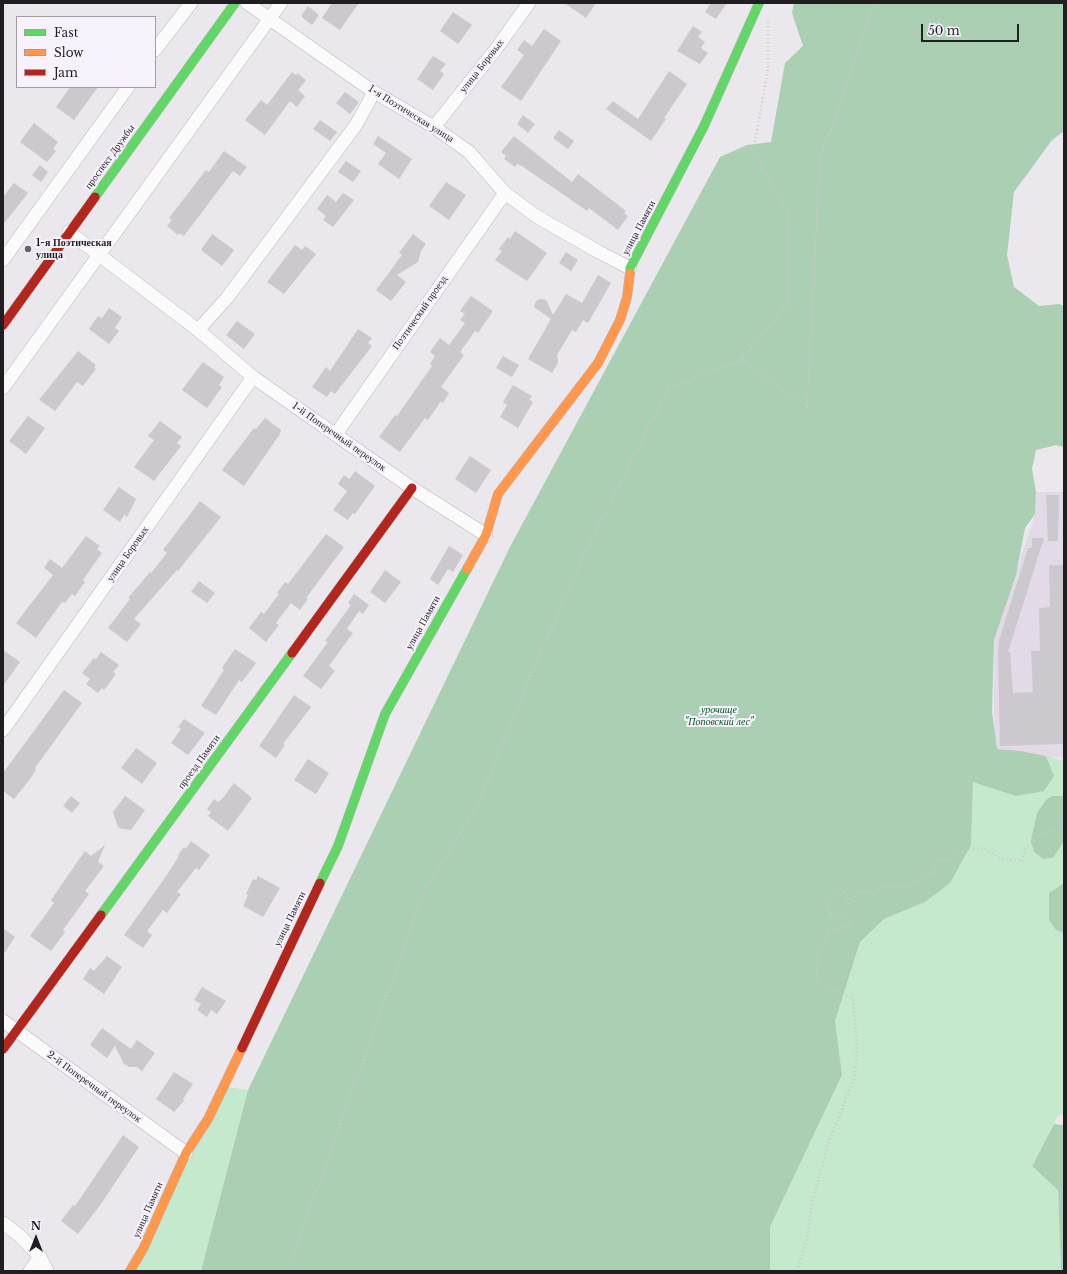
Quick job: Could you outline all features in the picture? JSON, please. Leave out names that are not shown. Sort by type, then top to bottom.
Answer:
[{"type":"street","points":[[156,49],[191,3]]},
{"type":"street","name":"проспект Дружбы","points":[[3,325],[235,3]]},
{"type":"street","name":"1-я Поэтическая улица","points":[[247,3],[374,92],[434,127],[469,152],[505,193],[536,216],[630,268]]},
{"type":"street","points":[[3,388],[281,3]]},
{"type":"street","name":"улица Боровых","points":[[434,127],[496,49],[529,3]]},
{"type":"street","name":"улица Памяти","points":[[130,1271],[143,1249],[186,1153],[208,1119],[338,846],[385,714],[486,535],[498,494],[598,363],[620,320],[627,297],[630,268],[704,126],[758,4]]},
{"type":"street","points":[[3,260],[127,88]]},
{"type":"street","points":[[198,330],[237,285],[356,125],[374,92]]},
{"type":"street","name":"Поэтический проезд","points":[[336,434],[505,193]]},
{"type":"street","name":"1-й Поперечный переулок","points":[[69,232],[198,330],[253,377],[412,488],[486,535]]},
{"type":"street","name":"улица Боровых","points":[[3,730],[253,377]]},
{"type":"street","name":"проезд Памяти","points":[[3,1049],[412,488]]},
{"type":"street","name":"2-й Поперечный переулок","points":[[3,1021],[186,1153]]},
{"type":"street","points":[[3,1223],[20,1236],[40,1257],[47,1271]]},
{"type":"street","points":[[30,1271],[40,1257]]},
{"type":"path","points":[[872,3],[873,7]]},
{"type":"path","points":[[741,360],[807,406],[820,159],[873,7],[876,3]]},
{"type":"path","points":[[287,1271],[425,890],[480,800],[530,677],[584,554],[668,389],[741,360],[786,304],[788,212],[762,167],[754,147],[768,68],[768,21],[758,4]]},
{"type":"path","points":[[797,1270],[807,1239],[812,1202],[828,1144],[855,1076],[857,1048],[853,999],[819,983],[816,969],[818,948],[827,938],[829,929],[845,927],[852,923],[846,917],[829,913],[829,901],[845,890],[849,905],[857,892],[872,893],[887,885],[904,888],[929,874],[933,875],[936,860],[950,860],[957,852],[984,848],[1000,858],[1022,861],[1025,850],[1039,835],[1064,829]]},
{"type":"shaded area","points":[[1034,492],[1064,492],[1064,757],[994,759],[994,639],[1034,518]]},
{"type":"green space","name":"урочище \"Поповский лес\"","points":[[794,3],[1064,3],[1064,131],[1052,140],[1014,192],[1007,255],[1014,287],[1039,306],[1059,304],[1064,306],[1064,447],[1056,445],[1036,450],[1032,469],[1036,492],[1035,514],[1025,528],[1016,575],[994,640],[992,712],[997,749],[1020,751],[1046,756],[1054,776],[1044,791],[1016,796],[973,782],[971,845],[950,883],[925,902],[884,919],[860,942],[835,1021],[842,1075],[770,1227],[770,1271],[201,1271],[248,1090],[511,545],[720,157],[747,145],[771,142],[785,63],[803,46],[792,13]]},
{"type":"green space","points":[[1046,756],[1064,761],[1064,796],[1052,796],[1034,852],[1043,859],[1053,858],[1064,841],[1064,883],[1049,893],[1056,930],[1064,933],[1064,1114],[1058,1115],[1032,1166],[1058,1189],[1061,1271],[770,1271],[770,1227],[842,1075],[835,1021],[860,942],[884,919],[925,902],[971,845],[973,781],[1016,796],[1054,776]]},
{"type":"green space","points":[[1052,796],[1064,796],[1064,841],[1053,858],[1043,859],[1034,852],[1031,841],[1037,813],[1047,799]]},
{"type":"green space","points":[[1064,883],[1064,933],[1056,930],[1049,920],[1049,893]]},
{"type":"green space","points":[[221,1086],[248,1090],[201,1271],[129,1271]]},
{"type":"green space","points":[[1054,1124],[1064,1125],[1064,1271],[1061,1271],[1058,1190],[1032,1166]]},
{"type":"building","points":[[332,3],[359,3],[340,30],[322,18]]},
{"type":"building","points":[[564,3],[596,3],[586,18]]},
{"type":"building","points":[[711,3],[727,3],[716,19],[705,12]]},
{"type":"building","points":[[308,6],[319,15],[312,25],[301,16]]},
{"type":"building","points":[[453,12],[472,25],[458,44],[440,31]]},
{"type":"building","points":[[693,26],[702,32],[698,37],[705,42],[701,48],[708,53],[700,64],[677,51]]},
{"type":"building","points":[[544,29],[561,41],[521,101],[501,87],[524,55],[517,50],[524,40],[532,46]]},
{"type":"building","points":[[433,56],[446,64],[440,71],[444,74],[433,90],[417,79]]},
{"type":"building","points":[[669,71],[687,84],[664,118],[666,119],[651,141],[606,109],[613,101],[638,119]]},
{"type":"building","points":[[292,72],[296,75],[297,73],[306,80],[298,90],[305,96],[297,107],[290,101],[265,135],[245,120],[261,100],[267,105]]},
{"type":"building","points":[[69,88],[97,88],[74,120],[56,107]]},
{"type":"building","points":[[345,92],[359,102],[350,114],[336,103]]},
{"type":"building","points":[[523,115],[535,124],[528,133],[517,124]]},
{"type":"building","points":[[320,120],[337,132],[330,141],[313,129]]},
{"type":"building","points":[[34,123],[58,142],[53,149],[56,151],[47,162],[20,142]]},
{"type":"building","points":[[559,130],[574,141],[568,149],[553,138]]},
{"type":"building","points":[[378,136],[412,159],[399,179],[378,164],[386,153],[373,144]]},
{"type":"building","points":[[514,136],[572,182],[578,174],[626,211],[624,213],[628,216],[618,230],[589,208],[587,211],[522,166],[517,164],[515,167],[504,159],[506,156],[501,152]]},
{"type":"building","points":[[224,151],[247,167],[240,176],[233,171],[184,236],[179,233],[178,235],[167,226],[172,220],[169,218],[206,170],[209,172]]},
{"type":"building","points":[[346,161],[361,171],[353,182],[338,172]]},
{"type":"building","points":[[40,165],[48,172],[41,182],[32,175]]},
{"type":"building","points":[[446,182],[466,195],[449,220],[429,206]]},
{"type":"building","points":[[14,183],[28,193],[3,225],[3,197]]},
{"type":"building","points":[[343,193],[354,200],[333,227],[323,220],[326,216],[317,209],[327,195],[336,202]]},
{"type":"building","points":[[515,231],[547,253],[527,281],[495,260],[502,251],[499,249],[508,237],[510,239]]},
{"type":"building","points":[[212,234],[234,250],[222,266],[201,250]]},
{"type":"building","points":[[413,234],[426,244],[421,251],[418,262],[397,275],[406,282],[391,301],[376,290],[402,255],[399,253]]},
{"type":"building","points":[[295,245],[302,250],[305,246],[316,254],[284,294],[267,282]]},
{"type":"building","points":[[566,252],[578,260],[571,271],[559,263]]},
{"type":"building","points":[[598,275],[611,283],[588,323],[583,320],[576,332],[572,330],[557,355],[558,363],[552,373],[528,359],[551,319],[534,307],[536,301],[540,299],[546,300],[553,315],[566,294],[582,303]]},
{"type":"building","points":[[471,296],[493,311],[478,333],[475,331],[460,352],[464,355],[441,387],[449,393],[443,403],[441,401],[428,420],[425,418],[400,452],[379,437],[395,415],[397,416],[432,366],[430,364],[435,356],[430,352],[440,338],[449,345],[465,323],[460,320],[465,314],[460,311]]},
{"type":"building","points":[[109,308],[122,317],[115,328],[119,331],[109,344],[89,329],[98,316],[102,318]]},
{"type":"building","points":[[237,321],[255,334],[244,349],[226,335]]},
{"type":"building","points":[[358,329],[372,338],[368,343],[372,346],[335,394],[331,391],[327,397],[312,387],[326,367],[330,371]]},
{"type":"building","points":[[78,351],[96,365],[94,367],[96,369],[83,386],[77,382],[55,411],[39,400]]},
{"type":"building","points":[[503,356],[519,365],[512,377],[496,368]]},
{"type":"building","points":[[203,362],[224,377],[219,385],[222,387],[207,408],[182,390]]},
{"type":"building","points":[[513,385],[532,396],[529,400],[533,402],[518,428],[500,417],[507,405],[503,402]]},
{"type":"building","points":[[28,416],[45,428],[26,454],[9,441]]},
{"type":"building","points":[[265,418],[281,430],[280,434],[244,486],[222,470],[254,428],[256,429]]},
{"type":"building","points":[[160,421],[182,437],[177,443],[181,446],[154,481],[134,467],[154,440],[148,436]]},
{"type":"building","points":[[470,456],[491,470],[476,493],[455,479]]},
{"type":"building","points":[[355,471],[375,486],[355,514],[353,513],[348,520],[333,510],[347,491],[338,484],[344,475],[349,479]]},
{"type":"building","points":[[119,487],[136,499],[127,517],[124,515],[120,522],[103,510]]},
{"type":"building","points":[[1046,495],[1059,495],[1058,541],[1048,541]]},
{"type":"building","points":[[200,501],[221,517],[178,571],[177,570],[134,619],[141,624],[127,642],[108,628],[130,599],[128,598],[167,553],[163,550]]},
{"type":"building","points":[[326,534],[344,547],[306,598],[308,599],[300,610],[291,603],[276,623],[279,625],[266,642],[249,628],[261,612],[264,614],[279,594],[277,593],[285,582],[288,584]]},
{"type":"building","points":[[86,536],[100,546],[97,549],[102,553],[83,580],[85,582],[75,596],[72,594],[65,603],[62,602],[36,638],[16,623],[53,575],[44,568],[50,559],[62,568]]},
{"type":"building","points":[[1032,538],[1044,538],[1008,652],[1010,652],[1013,693],[1033,692],[1031,651],[1040,651],[1039,608],[1050,607],[1049,565],[1064,565],[1064,744],[1000,746],[999,640],[1028,548],[1032,548]]},
{"type":"building","points":[[449,546],[463,555],[453,572],[448,569],[438,585],[430,579]]},
{"type":"building","points":[[385,570],[401,582],[385,603],[370,592]]},
{"type":"building","points":[[199,581],[215,593],[207,603],[191,592]]},
{"type":"building","points":[[354,594],[369,605],[363,614],[359,611],[347,629],[353,633],[329,666],[335,671],[321,689],[303,676],[328,642],[325,641],[351,605],[348,603]]},
{"type":"building","points":[[235,649],[256,663],[242,682],[239,680],[216,715],[201,706],[224,670],[222,668]]},
{"type":"building","points":[[3,650],[20,662],[3,686]]},
{"type":"building","points":[[101,652],[119,665],[113,672],[116,674],[104,690],[102,688],[98,693],[86,684],[90,679],[82,673]]},
{"type":"building","points":[[64,690],[82,703],[35,768],[36,770],[30,779],[14,799],[3,791],[3,773]]},
{"type":"building","points":[[294,695],[311,707],[283,744],[285,745],[276,758],[259,746]]},
{"type":"building","points":[[184,719],[205,733],[188,755],[171,743],[181,729],[178,727]]},
{"type":"building","points":[[136,748],[157,763],[142,784],[121,768]]},
{"type":"building","points":[[308,759],[329,773],[316,794],[294,780]]},
{"type":"building","points":[[234,783],[252,798],[228,831],[208,816],[211,812],[207,809],[214,799],[218,802],[223,798]]},
{"type":"building","points":[[71,796],[80,803],[72,813],[63,806]]},
{"type":"building","points":[[125,796],[145,810],[131,830],[118,827],[113,812]]},
{"type":"building","points":[[191,841],[210,855],[199,870],[196,868],[177,892],[181,894],[167,913],[163,910],[147,931],[152,935],[143,948],[124,935],[167,875],[179,856],[178,855],[184,847],[186,849]]},
{"type":"building","points":[[105,845],[98,862],[104,866],[85,891],[89,894],[63,930],[65,932],[51,951],[30,936],[54,903],[51,900],[85,851],[91,856]]},
{"type":"building","points":[[258,876],[280,888],[263,917],[243,906],[248,895],[246,894],[253,879],[256,880]]},
{"type":"building","points":[[3,928],[15,937],[3,955]]},
{"type":"building","points":[[107,956],[122,967],[104,994],[83,979],[90,968],[94,971]]},
{"type":"building","points":[[202,987],[226,1001],[217,1014],[211,1010],[207,1017],[197,1010],[201,1004],[194,1000]]},
{"type":"building","points":[[102,1028],[131,1049],[137,1040],[155,1053],[142,1071],[137,1067],[129,1067],[124,1064],[115,1046],[107,1058],[90,1045]]},
{"type":"building","points":[[174,1072],[193,1084],[183,1099],[184,1101],[174,1112],[156,1099]]},
{"type":"building","points":[[123,1135],[139,1147],[101,1204],[78,1234],[61,1221],[73,1205],[75,1206]]},
{"type":"traffic: fast","points":[[95,197],[235,3]]},
{"type":"traffic: fast","points":[[630,273],[630,268],[704,126],[759,3]]},
{"type":"traffic: fast","points":[[320,883],[338,846],[385,714],[467,569]]},
{"type":"traffic: fast","points":[[101,915],[292,653]]},
{"type":"traffic: slow","points":[[467,569],[486,535],[498,494],[598,363],[620,320],[627,297],[630,273]]},
{"type":"traffic: slow","points":[[130,1271],[143,1249],[186,1153],[208,1119],[242,1048]]},
{"type":"traffic: jam","points":[[3,325],[95,197]]},
{"type":"traffic: jam","points":[[292,653],[412,488]]},
{"type":"traffic: jam","points":[[242,1048],[320,883]]},
{"type":"traffic: jam","points":[[3,1049],[101,915]]},
{"type":"place","name":"1-я Поэтическая улица","points":[[28,249]]}]
